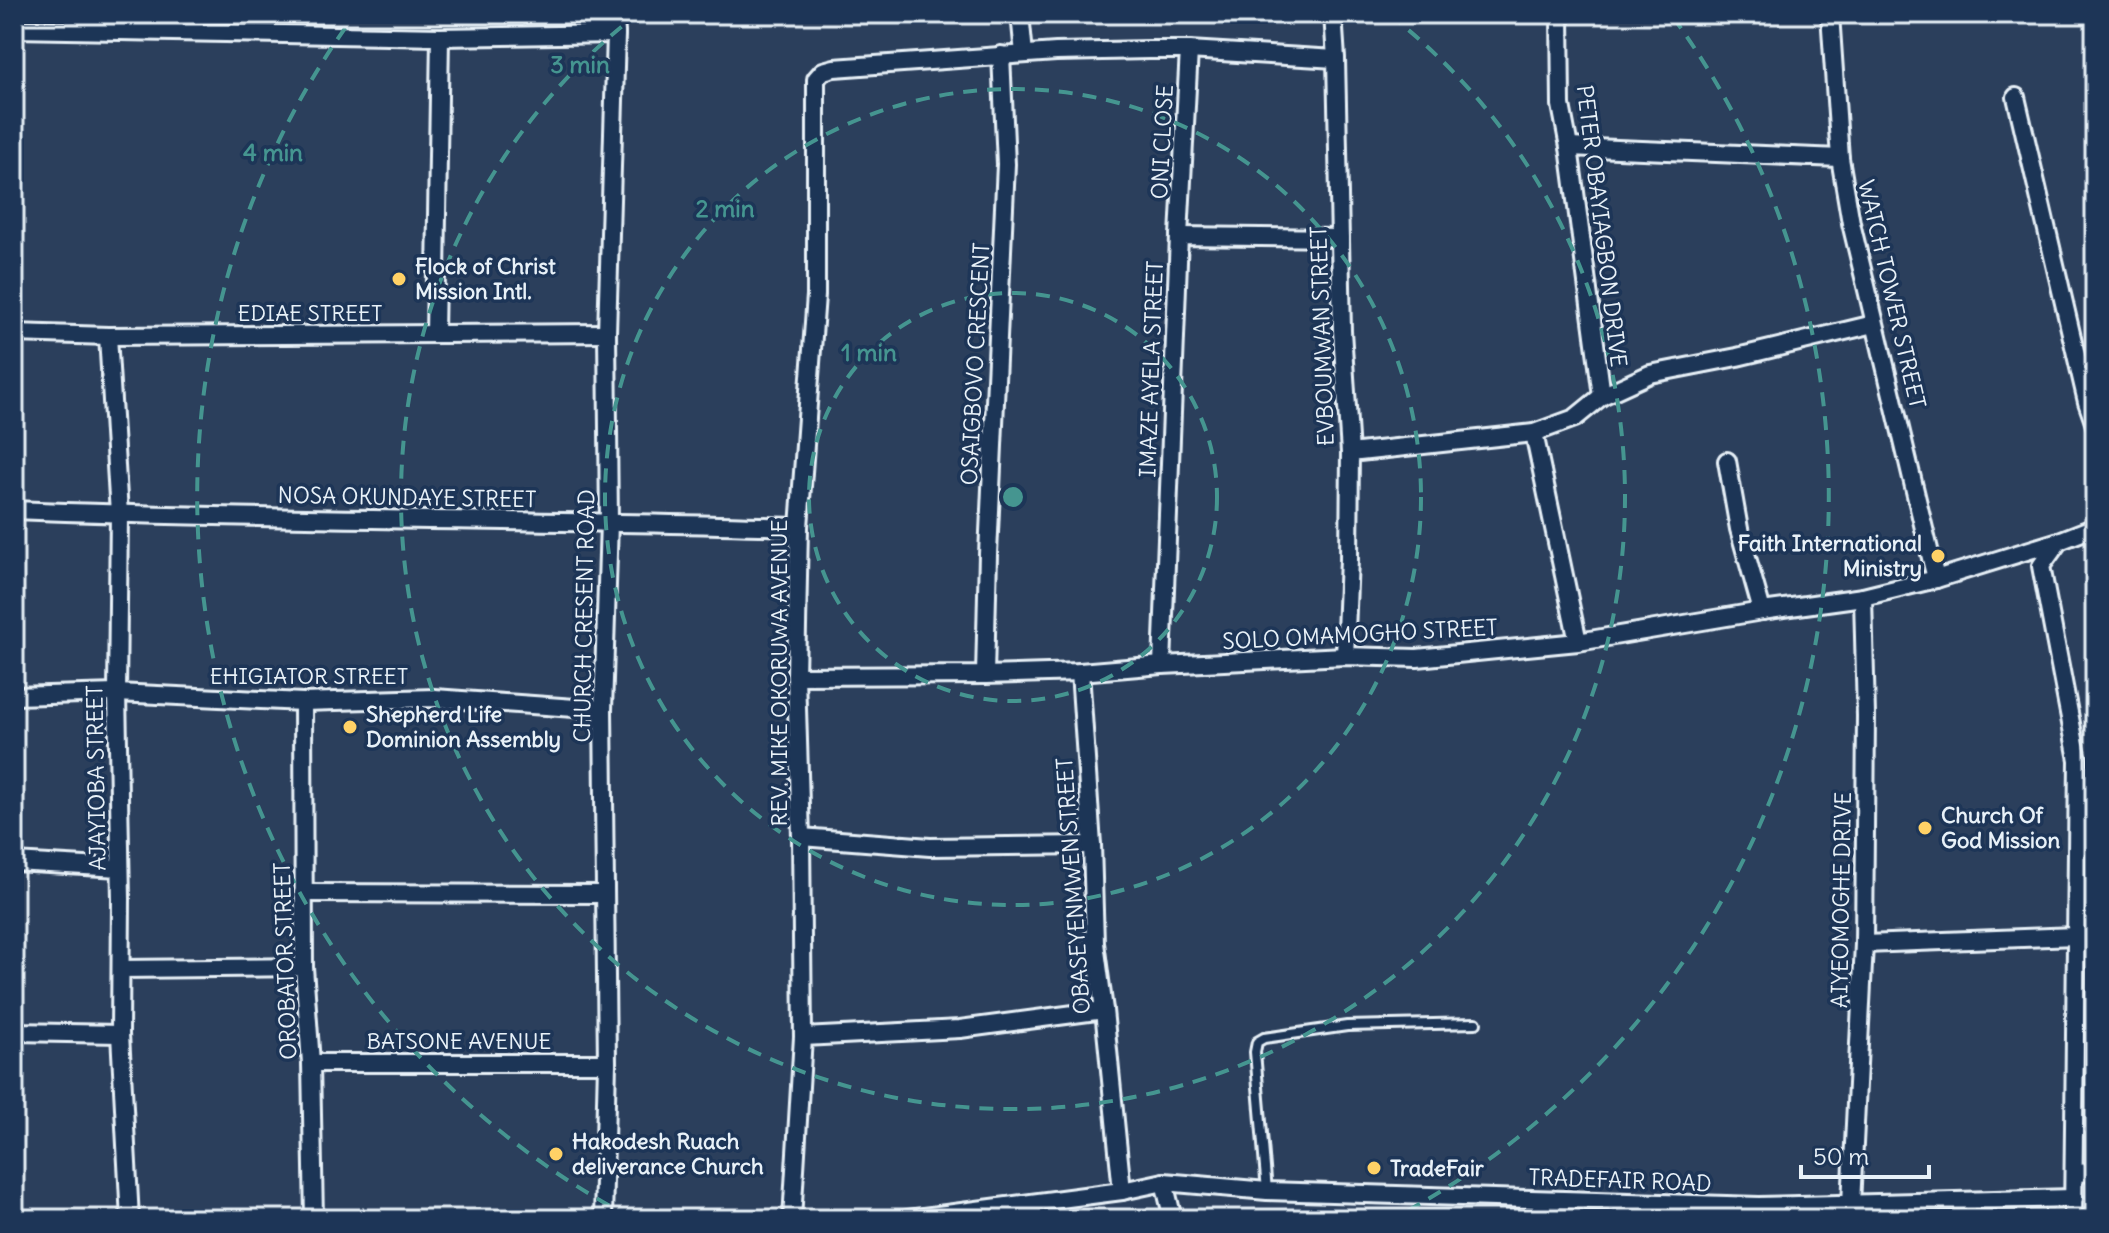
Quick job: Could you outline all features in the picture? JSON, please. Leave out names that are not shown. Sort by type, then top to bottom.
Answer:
[{"type":"street","points":[[15,14],[14,29],[440,37],[616,34]]},
{"type":"street","points":[[270,14],[270,32]]},
{"type":"street","name":"CHURCH CRESENT ROAD","points":[[603,1219],[607,1063],[603,710],[609,522],[607,333],[615,14]]},
{"type":"street","points":[[1020,14],[1024,54]]},
{"type":"street","name":"EVBOUMWAN STREET","points":[[1333,14],[1342,331],[1350,453],[1345,656]]},
{"type":"street","name":"PETER OBAYIAGBON DRIVE","points":[[1560,14],[1561,105],[1602,396]]},
{"type":"street","name":"WATCH TOWER STREET","points":[[1830,14],[1840,158],[1851,223],[1936,579]]},
{"type":"street","points":[[435,334],[440,37]]},
{"type":"street","points":[[1001,55],[1189,50],[1336,59]]},
{"type":"street","name":"ONI CLOSE","points":[[1179,236],[1189,50]]},
{"type":"street","name":"REV. MIKE OKORUWA AVENUE","points":[[792,1219],[803,1037],[796,676],[799,527],[816,295],[816,79],[823,71],[834,68],[1001,55]]},
{"type":"street","name":"OSAIGBOVO CRESCENT","points":[[985,675],[1006,164],[1001,55]]},
{"type":"street","points":[[2016,97],[2095,425]]},
{"type":"street","points":[[1569,147],[1840,158]]},
{"type":"street","name":"IMAZE AYELA STREET","points":[[1162,665],[1179,236],[1340,238]]},
{"type":"street","points":[[1350,453],[1534,433],[1575,418],[1602,396],[1650,374],[1874,324]]},
{"type":"street","name":"EDIAE STREET","points":[[14,333],[108,336],[607,333]]},
{"type":"street","name":"AJAYIOBA STREET","points":[[108,336],[119,514],[120,1034],[130,1219]]},
{"type":"street","points":[[1534,433],[1578,642]]},
{"type":"street","points":[[1727,461],[1739,529],[1762,611]]},
{"type":"street","name":"NOSA OKUNDAYE STREET","points":[[14,510],[799,527]]},
{"type":"street","name":"SOLO OMAMOGHO STREET","points":[[796,676],[985,675],[1345,656],[1417,658],[1578,642],[1863,597],[1936,579],[2095,527]]},
{"type":"street","points":[[2059,541],[2041,566],[2078,760],[2073,1219]]},
{"type":"street","name":"AIYEOMOGHE DRIVE","points":[[1851,1204],[1864,944],[1866,716],[1863,597]]},
{"type":"street","name":"OBASEYENMWEN STREET","points":[[1080,672],[1092,845],[1095,943],[1122,1191]]},
{"type":"street","name":"EHIGIATOR STREET","points":[[14,696],[117,693],[303,702],[434,698],[603,710]]},
{"type":"street","name":"OROBATOR STREET","points":[[303,702],[304,967],[311,1063],[314,1219]]},
{"type":"street","points":[[801,837],[930,847],[1092,845]]},
{"type":"street","points":[[14,862],[120,868]]},
{"type":"street","points":[[303,893],[605,894]]},
{"type":"street","points":[[1864,944],[2076,936]]},
{"type":"street","points":[[121,969],[304,967]]},
{"type":"street","points":[[803,1037],[960,1029],[1104,1010]]},
{"type":"street","points":[[14,1032],[120,1034]]},
{"type":"street","name":"BATSONE AVENUE","points":[[311,1063],[607,1063]]},
{"type":"street","points":[[2075,1173],[2095,1172]]},
{"type":"street","points":[[1164,1182],[1173,1219]]},
{"type":"street","name":"TRADEFAIR ROAD","points":[[908,1219],[1122,1191],[1164,1182],[1267,1191],[1759,1206],[2074,1198]]},
{"type":"lane","points":[[1267,1191],[1255,1052],[1257,1042],[1264,1038],[1347,1026],[1476,1023]]},
{"type":"place","name":"Flock of Christ Mission Intl.","points":[[399,279]]},
{"type":"place","name":"Faith International Ministry","points":[[1938,556]]},
{"type":"place","name":"Shepherd Life Dominion Assembly","points":[[350,727]]},
{"type":"place","name":"Church Of God Mission","points":[[1925,828]]},
{"type":"place","name":"Hakodesh Ruach deliverance Church","points":[[556,1154]]},
{"type":"place","name":"TradeFair","points":[[1374,1168]]}]
